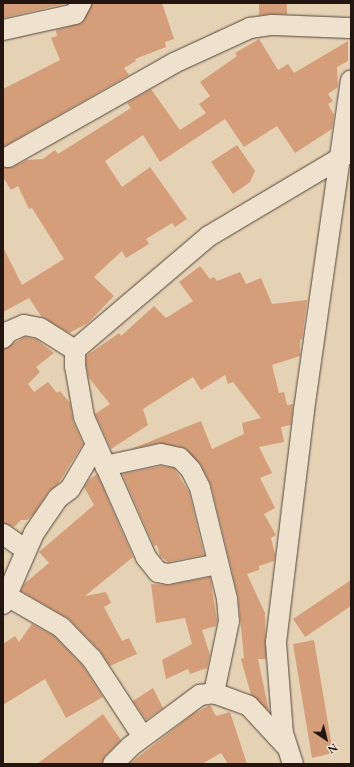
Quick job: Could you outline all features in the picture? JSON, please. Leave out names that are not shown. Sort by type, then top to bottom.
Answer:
[{"type":"street","points":[[3,30],[75,14],[81,3]]},
{"type":"street","points":[[8,157],[174,63],[250,28],[272,25],[351,28]]},
{"type":"street","points":[[291,757],[282,726],[276,642],[286,550],[345,155],[351,80]]},
{"type":"street","points":[[218,564],[168,574],[158,572],[146,557],[84,417],[75,366],[75,350],[209,236],[345,155]]},
{"type":"street","points":[[3,338],[8,332],[24,325],[40,328],[75,350]]},
{"type":"street","points":[[96,445],[70,489],[58,498],[34,533],[5,600],[61,627],[92,659],[143,738]]},
{"type":"street","points":[[105,466],[161,454],[180,458],[191,470],[200,488],[227,599],[229,621],[214,693]]},
{"type":"street","points":[[3,534],[26,550]]},
{"type":"street","points":[[113,764],[143,738],[200,695],[214,693],[249,706],[291,757]]},
{"type":"building","points":[[3,3],[68,3],[3,18]]},
{"type":"building","points":[[92,3],[162,3],[174,39],[165,42],[166,47],[135,59],[136,61],[124,68],[129,75],[3,147],[3,89],[60,60],[51,38],[57,36],[56,30],[82,23]]},
{"type":"building","points":[[259,3],[287,3],[287,14],[259,15]]},
{"type":"building","points":[[259,39],[278,70],[288,64],[294,73],[348,41],[348,61],[337,67],[338,87],[328,94],[333,101],[328,104],[334,115],[332,129],[295,153],[277,126],[244,147],[225,119],[160,162],[143,135],[105,161],[122,187],[150,167],[187,219],[175,227],[172,223],[146,239],[149,244],[126,258],[122,251],[94,277],[114,296],[88,323],[69,333],[41,316],[29,298],[3,312],[3,247],[22,285],[64,259],[32,208],[29,209],[18,186],[11,190],[3,177],[3,167],[13,167],[27,160],[43,159],[55,150],[58,154],[131,108],[127,103],[151,89],[180,130],[206,113],[199,104],[210,96],[200,82],[237,56],[235,53]]},
{"type":"building","points":[[237,145],[255,171],[250,182],[233,194],[211,162]]},
{"type":"building","points":[[200,266],[210,279],[214,277],[217,281],[240,272],[246,284],[261,278],[272,304],[307,300],[302,339],[300,340],[300,356],[272,365],[279,393],[284,392],[287,405],[293,404],[291,425],[281,427],[284,442],[259,447],[272,473],[260,478],[275,508],[264,514],[276,535],[271,538],[275,554],[274,561],[259,566],[259,570],[247,574],[265,613],[266,659],[258,659],[269,711],[251,695],[241,659],[244,658],[238,596],[211,485],[201,465],[182,447],[159,443],[131,449],[201,421],[212,449],[244,434],[242,423],[261,418],[233,382],[228,384],[225,375],[201,390],[193,377],[143,409],[148,425],[111,449],[95,414],[110,404],[89,378],[86,365],[86,356],[119,333],[121,336],[154,306],[166,318],[193,301],[179,282]]},
{"type":"building","points":[[25,337],[36,339],[54,353],[36,367],[40,372],[28,384],[34,392],[48,382],[57,393],[60,391],[70,403],[73,421],[83,444],[58,484],[49,491],[33,515],[27,520],[21,520],[14,527],[3,523],[3,349]]},
{"type":"building","points":[[161,466],[174,468],[189,492],[204,555],[168,562],[160,556],[157,545],[154,546],[122,474]]},
{"type":"building","points":[[97,474],[133,557],[85,596],[106,592],[111,603],[104,607],[122,641],[129,638],[137,654],[110,666],[100,651],[69,619],[21,591],[24,584],[49,563],[39,552],[94,505],[84,487],[90,479]]},
{"type":"building","points":[[210,577],[217,620],[216,626],[202,630],[210,655],[207,668],[190,674],[188,669],[166,679],[162,660],[192,644],[185,618],[156,623],[151,584],[170,585]]},
{"type":"building","points":[[351,580],[351,606],[305,637],[293,619]]},
{"type":"building","points":[[32,624],[54,636],[83,666],[103,697],[66,718],[45,679],[3,705],[3,644],[15,636],[19,642]]},
{"type":"building","points":[[314,640],[333,753],[312,758],[293,644]]},
{"type":"building","points":[[153,688],[163,708],[146,720],[133,701]]},
{"type":"building","points":[[210,705],[216,716],[230,712],[247,764],[228,764],[221,753],[202,764],[129,764],[193,714]]},
{"type":"building","points":[[103,714],[121,740],[105,756],[102,764],[37,764]]}]
